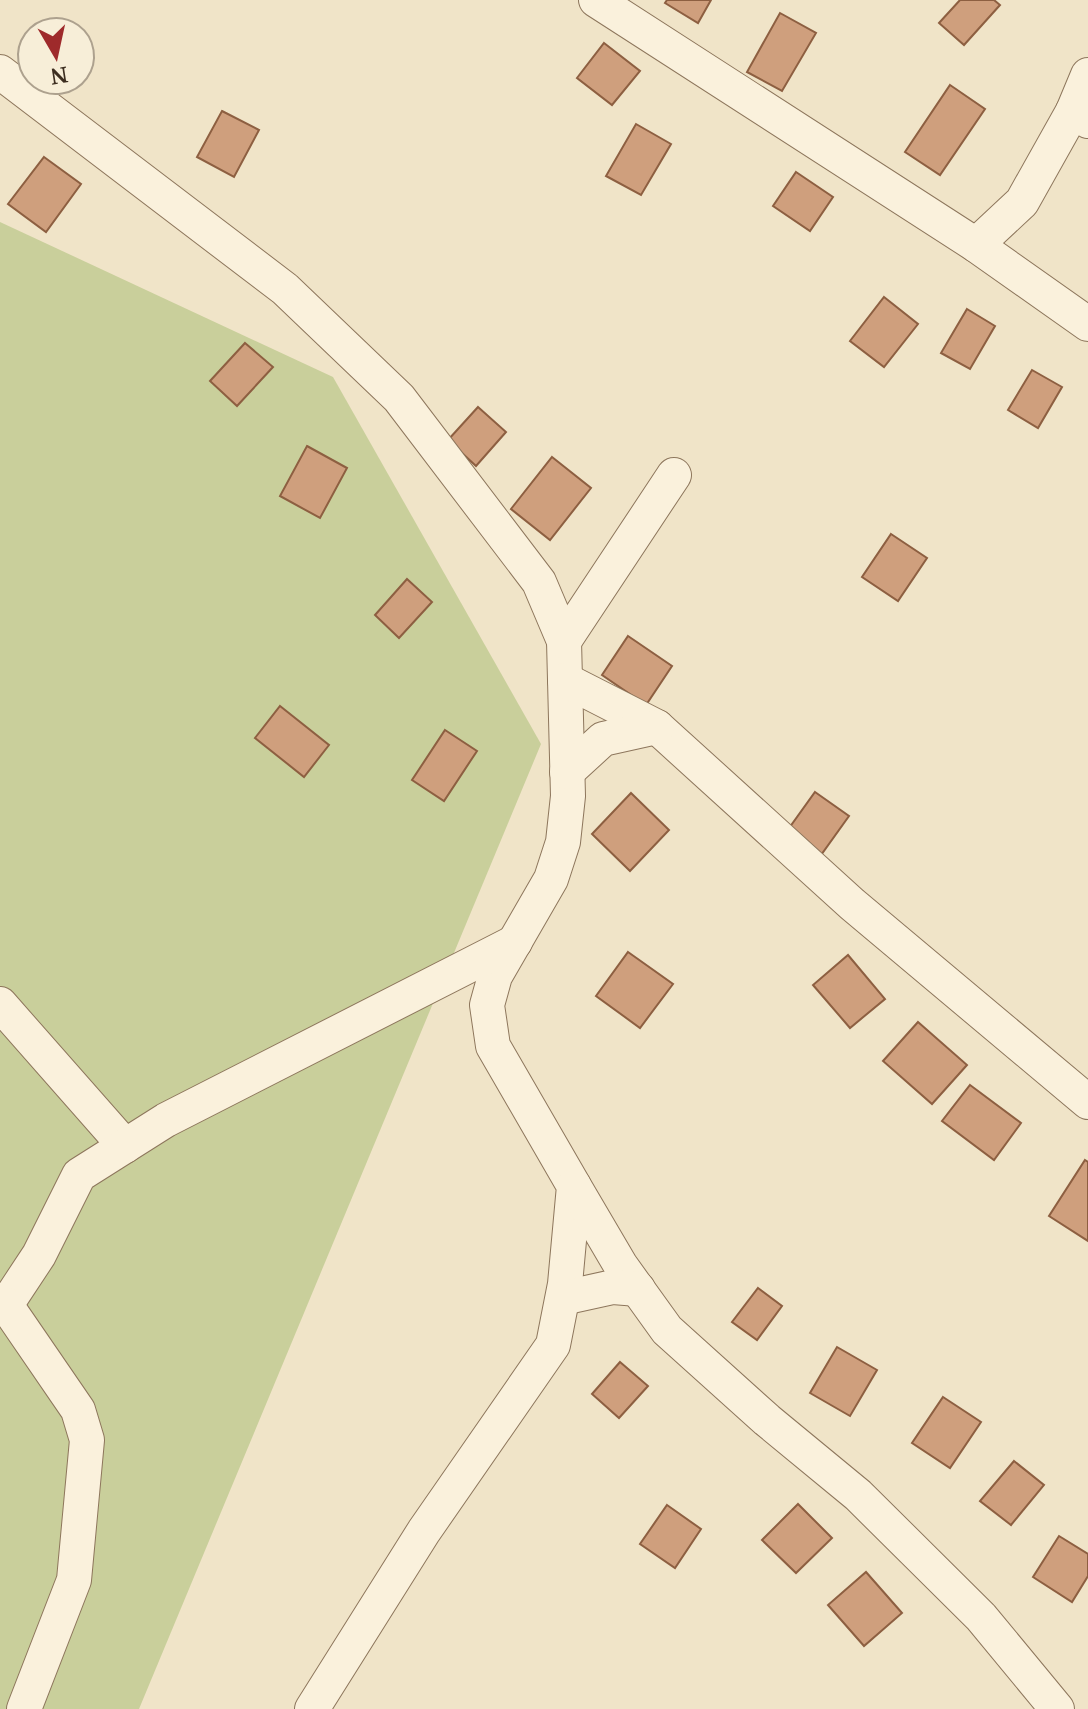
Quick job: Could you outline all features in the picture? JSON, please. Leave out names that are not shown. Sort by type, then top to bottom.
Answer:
[{"type":"street","points":[[596,0],[976,245],[1088,324]]},
{"type":"street","points":[[0,72],[285,289],[399,398],[539,582],[564,641],[567,772],[563,842],[551,879],[495,976],[487,1005],[493,1046],[574,1186],[667,1330],[767,1420],[858,1495],[981,1617],[1057,1709]]},
{"type":"street","points":[[976,245],[1022,202],[1080,116],[1088,75]]},
{"type":"street","points":[[564,641],[674,475]]},
{"type":"street","points":[[565,680],[657,727],[852,904],[1088,1102]]},
{"type":"street","points":[[567,772],[603,739],[657,727]]},
{"type":"street","points":[[24,1709],[74,1580],[87,1440],[78,1410],[3,1306],[39,1255],[79,1175],[166,1120],[515,942]]},
{"type":"street","points":[[0,1004],[125,1146]]},
{"type":"street","points":[[312,1709],[424,1531],[553,1345],[563,1298],[574,1186]]},
{"type":"street","points":[[563,1298],[613,1287],[638,1289]]},
{"type":"green space","points":[[0,222],[333,377],[541,744],[139,1709],[0,1709]]},
{"type":"building","points":[[667,0],[711,0],[698,23],[665,3]]},
{"type":"building","points":[[960,0],[994,0],[1000,5],[964,45],[939,23]]},
{"type":"building","points":[[780,13],[816,33],[782,91],[747,72]]},
{"type":"building","points":[[604,43],[640,71],[612,105],[577,78]]},
{"type":"building","points":[[950,85],[985,109],[940,175],[905,152]]},
{"type":"building","points":[[222,111],[259,130],[234,177],[197,157]]},
{"type":"building","points":[[636,124],[671,144],[641,195],[606,176]]},
{"type":"building","points":[[44,157],[81,184],[46,232],[8,204]]},
{"type":"building","points":[[796,172],[833,197],[810,231],[773,206]]},
{"type":"building","points":[[884,297],[918,324],[884,367],[850,341]]},
{"type":"building","points":[[967,309],[995,326],[970,369],[941,353]]},
{"type":"building","points":[[245,343],[273,367],[237,406],[210,381]]},
{"type":"building","points":[[1032,370],[1062,387],[1038,428],[1008,410]]},
{"type":"building","points":[[478,407],[506,432],[476,466],[448,440]]},
{"type":"building","points":[[307,446],[347,468],[320,518],[280,496]]},
{"type":"building","points":[[552,457],[591,488],[550,540],[511,509]]},
{"type":"building","points":[[891,534],[927,558],[898,601],[862,577]]},
{"type":"building","points":[[407,579],[432,602],[399,638],[375,615]]},
{"type":"building","points":[[628,636],[672,666],[646,705],[602,675]]},
{"type":"building","points":[[280,706],[329,745],[304,777],[255,738]]},
{"type":"building","points":[[445,730],[477,751],[444,801],[412,780]]},
{"type":"building","points":[[815,792],[849,816],[821,855],[787,831]]},
{"type":"building","points":[[631,793],[669,830],[630,871],[592,834]]},
{"type":"building","points":[[628,952],[673,984],[640,1028],[596,996]]},
{"type":"building","points":[[848,955],[885,999],[850,1028],[813,985]]},
{"type":"building","points":[[918,1022],[967,1065],[932,1104],[883,1061]]},
{"type":"building","points":[[970,1085],[1021,1123],[994,1160],[942,1121]]},
{"type":"building","points":[[1085,1160],[1088,1162],[1088,1241],[1049,1216]]},
{"type":"building","points":[[758,1288],[782,1306],[757,1340],[732,1322]]},
{"type":"building","points":[[837,1347],[877,1370],[850,1416],[810,1393]]},
{"type":"building","points":[[620,1362],[648,1386],[619,1418],[592,1394]]},
{"type":"building","points":[[943,1397],[981,1422],[950,1468],[912,1443]]},
{"type":"building","points":[[1014,1461],[1044,1485],[1011,1525],[980,1501]]},
{"type":"building","points":[[798,1504],[832,1538],[796,1573],[762,1540]]},
{"type":"building","points":[[667,1505],[701,1529],[675,1568],[640,1544]]},
{"type":"building","points":[[1059,1536],[1088,1554],[1088,1576],[1072,1602],[1033,1577]]},
{"type":"building","points":[[866,1572],[902,1613],[864,1646],[828,1605]]}]
